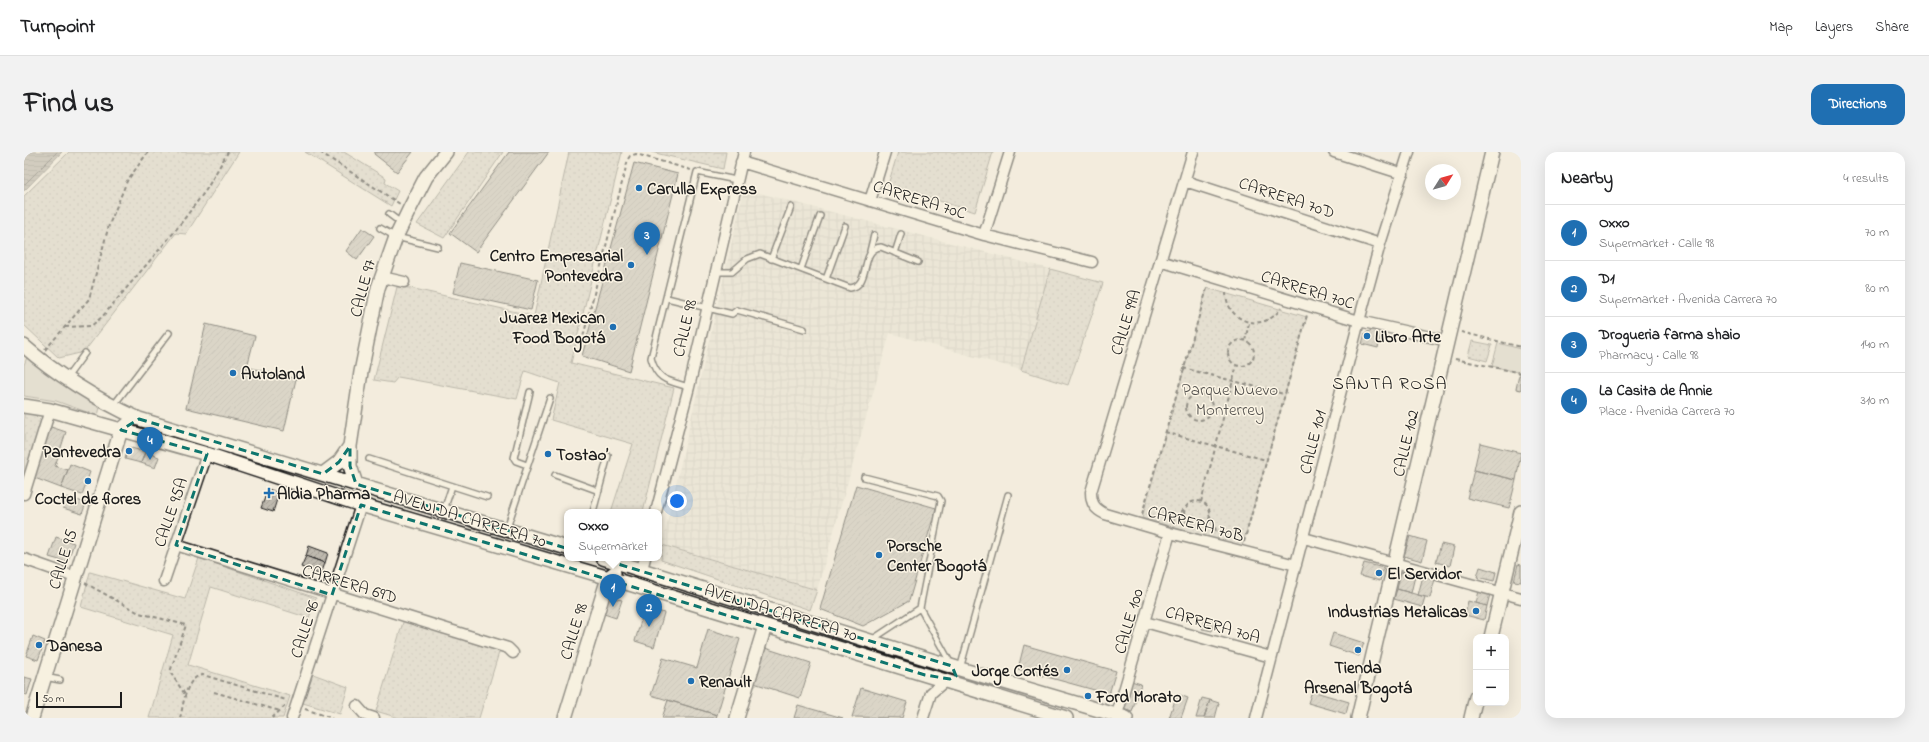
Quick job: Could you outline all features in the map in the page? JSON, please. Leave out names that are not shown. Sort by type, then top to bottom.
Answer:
[{"type":"street","name":"CALLE 97","points":[[356,484],[350,466],[350,446],[361,372],[378,288],[402,223],[426,177],[446,152]]},
{"type":"street","name":"CALLE 98","points":[[657,509],[689,387],[736,180],[744,152]]},
{"type":"street","points":[[870,201],[885,152]]},
{"type":"street","points":[[984,235],[1010,152]]},
{"type":"street","name":"CALLE 99A","points":[[1091,503],[1091,492],[1193,152]]},
{"type":"street","points":[[1334,152],[1402,174]]},
{"type":"street","name":"CALLE 101","points":[[1256,718],[1304,538],[1359,321],[1380,244],[1409,152]]},
{"type":"street","name":"CALLE 102","points":[[1358,718],[1492,152]]},
{"type":"street","name":"CARRERA 70C","points":[[741,162],[984,235],[1092,262]]},
{"type":"street","name":"CARRERA 70D","points":[[1185,181],[1380,244]]},
{"type":"street","name":"CARRERA 70C","points":[[1160,261],[1359,321],[1449,335]]},
{"type":"street","points":[[382,277],[404,282]]},
{"type":"street","name":"AVENIDA CARRERA 70","points":[[24,346],[66,380],[112,406],[139,419],[564,547]]},
{"type":"street","name":"AVENIDA CARRERA 70","points":[[24,406],[50,410],[207,454],[361,504],[1066,718]]},
{"type":"street","points":[[24,494],[50,410]]},
{"type":"street","points":[[121,430],[132,421],[139,419]]},
{"type":"street","name":"CALLE 95","points":[[32,718],[121,430]]},
{"type":"street","name":"CALLE 97","points":[[323,474],[339,462],[350,446]]},
{"type":"street","name":"CALLE 95A","points":[[164,581],[207,454]]},
{"type":"street","name":"CARRERA 70B","points":[[1091,503],[1105,514],[1171,529],[1241,552],[1296,565]]},
{"type":"street","name":"CALLE 96","points":[[292,718],[361,504]]},
{"type":"street","points":[[1492,634],[1521,512]]},
{"type":"street","name":"CALLE 100","points":[[1120,717],[1171,529]]},
{"type":"street","points":[[1304,538],[1521,598]]},
{"type":"street","name":"CARRERA 69D","points":[[176,545],[332,595],[508,648],[513,653]]},
{"type":"street","points":[[24,559],[75,577]]},
{"type":"street","name":"AVENIDA CARRERA 70","points":[[623,561],[643,564],[871,641],[1120,717]]},
{"type":"street","points":[[608,578],[617,571],[643,564]]},
{"type":"street","name":"CALLE 98","points":[[565,718],[608,578]]},
{"type":"street","name":"CARRERA 70A","points":[[1146,622],[1271,658]]},
{"type":"street","points":[[737,718],[765,626]]},
{"type":"street","points":[[931,693],[925,675],[929,673],[953,679],[956,673],[956,667]]},
{"type":"street","points":[[923,718],[931,693],[945,681]]},
{"type":"street","points":[[357,706],[365,715],[374,718]]},
{"type":"street","points":[[1471,718],[1474,706]]},
{"type":"lane","points":[[689,387],[664,380],[653,367],[651,358],[697,172],[736,180]]},
{"type":"lane","points":[[771,259],[791,207]]},
{"type":"lane","points":[[389,214],[402,223]]},
{"type":"lane","points":[[801,269],[820,216]]},
{"type":"lane","points":[[826,279],[845,226]]},
{"type":"lane","points":[[380,228],[396,237],[438,247]]},
{"type":"lane","points":[[895,253],[901,234]]},
{"type":"lane","points":[[716,272],[732,272],[752,256],[760,254],[850,288],[856,287],[861,282],[874,235]]},
{"type":"lane","points":[[870,252],[875,247],[881,246],[918,262]]},
{"type":"lane","points":[[667,298],[732,314],[737,310],[804,329]]},
{"type":"lane","points":[[112,406],[169,333]]},
{"type":"lane","points":[[66,380],[85,353]]},
{"type":"lane","points":[[527,465],[516,461],[514,458],[530,392]]},
{"type":"lane","points":[[506,529],[550,398]]},
{"type":"lane","points":[[593,509],[608,456]]},
{"type":"lane","points":[[369,459],[487,497]]},
{"type":"lane","points":[[555,475],[599,491]]},
{"type":"lane","points":[[864,477],[938,496],[940,498],[920,608],[956,667]]},
{"type":"lane","points":[[444,511],[452,486]]},
{"type":"lane","points":[[956,667],[1008,495]]},
{"type":"lane","points":[[871,641],[920,608]]},
{"type":"lane","points":[[55,642],[69,647]]},
{"type":"lane","points":[[44,677],[60,680]]},
{"type":"path","points":[[39,347],[44,351],[89,299],[109,224],[127,181],[148,152]]},
{"type":"path","points":[[65,327],[91,326],[102,317],[175,231],[206,190],[228,152]]},
{"type":"path","points":[[320,152],[409,210]]},
{"type":"path","points":[[580,349],[628,159],[630,156],[636,154],[697,172]]},
{"type":"path","points":[[1142,516],[1208,284]]},
{"type":"path","points":[[1226,289],[1226,298],[1231,310],[1241,320],[1249,323],[1257,323],[1272,318],[1282,306]]},
{"type":"path","points":[[1241,552],[1284,394],[1310,306]]},
{"type":"path","points":[[1245,341],[1249,323]]},
{"type":"path","points":[[1449,335],[1521,347]]},
{"type":"path","points":[[1240,340],[1245,341],[1253,350],[1252,358],[1246,364],[1237,365],[1230,359],[1228,351],[1232,343],[1240,340]]},
{"type":"path","points":[[1444,356],[1521,373]]},
{"type":"path","points":[[1201,502],[1237,365]]},
{"type":"path","points":[[1184,368],[1284,394]]},
{"type":"path","points":[[1194,395],[1203,395],[1210,400],[1212,408],[1208,416],[1200,420],[1191,417],[1186,409],[1188,401],[1194,395]]},
{"type":"path","points":[[1165,432],[1266,460]]},
{"type":"path","points":[[1171,529],[1175,518],[1192,502],[1201,502],[1208,507],[1216,529],[1216,536]]},
{"type":"path","points":[[1186,508],[1184,516],[1193,526],[1202,526],[1206,523],[1210,515]]},
{"type":"path","points":[[75,577],[139,613],[186,626],[170,672],[186,696]]},
{"type":"path","points":[[180,718],[192,680],[204,676],[290,701],[272,718]]},
{"type":"path","points":[[214,692],[280,711]]},
{"type":"path","points":[[296,707],[332,718]]},
{"type":"highlighted area","points":[[139,419],[323,474],[339,462],[350,446],[350,466],[356,484],[952,666],[956,676],[950,679],[925,675],[361,505],[332,595],[176,545],[207,454],[121,430]]},
{"type":"shaded area","points":[[744,189],[1050,269],[1021,370],[890,333],[817,590],[662,545]]},
{"type":"green space","points":[[69,152],[239,152],[186,234],[176,233],[84,352],[59,358],[24,325],[24,196]]},
{"type":"green space","points":[[305,152],[344,152],[386,178],[385,183],[398,191],[391,206]]},
{"type":"green space","points":[[469,152],[503,152],[444,238],[417,224]]},
{"type":"green space","points":[[569,152],[622,152],[571,363],[674,388],[644,509],[612,509],[633,444],[551,420],[560,383],[525,371],[517,399],[398,377],[393,383],[374,380],[397,287],[410,288],[534,316]]},
{"type":"green space","points":[[651,152],[726,152],[723,169]]},
{"type":"green space","points":[[898,152],[993,152],[975,212],[888,185]]},
{"type":"green space","points":[[1050,269],[1103,283],[1068,385],[1021,370]]},
{"type":"green space","name":"Parque Nuevo Monterrey","points":[[1207,288],[1307,317],[1242,547],[1142,518]]},
{"type":"green space","points":[[1472,341],[1492,345],[1487,361],[1468,356]]},
{"type":"green space","points":[[1498,343],[1521,349],[1521,373],[1492,366]]},
{"type":"green space","points":[[27,357],[68,388],[100,407],[98,416],[56,401],[24,396],[24,365]]},
{"type":"green space","points":[[27,413],[35,415],[41,421],[41,429],[24,482],[24,414]]},
{"type":"green space","points":[[662,545],[817,590],[810,610],[662,560]]},
{"type":"green space","points":[[199,558],[316,598],[309,618],[211,587],[188,665],[290,696],[283,718],[149,718],[173,635],[81,607],[90,572],[185,599]]},
{"type":"green space","points":[[404,619],[500,649],[479,718],[399,718],[376,711]]},
{"type":"green space","points":[[313,674],[348,687],[340,714],[303,703]]},
{"type":"water","points":[[24,152],[62,152],[24,191]]},
{"type":"building","points":[[375,152],[413,152],[397,172],[374,154]]},
{"type":"building","points":[[509,152],[549,152],[476,252],[450,233]]},
{"type":"building","name":"Centro Empresarial Pontevedra","points":[[634,163],[678,174],[629,371],[582,356]]},
{"type":"building","points":[[362,228],[374,236],[357,260],[346,251]]},
{"type":"building","points":[[460,263],[538,280],[531,310],[453,293]]},
{"type":"building","name":"Autoland","points":[[206,324],[255,336],[247,367],[296,379],[284,431],[186,408]]},
{"type":"building","points":[[1372,330],[1382,332],[1378,348],[1362,344],[1365,333]]},
{"type":"building","points":[[1519,375],[1521,375],[1521,390],[1516,389]]},
{"type":"building","points":[[48,426],[66,432],[55,466],[68,470],[61,488],[32,477]]},
{"type":"building","points":[[1480,443],[1521,453],[1516,480],[1474,470]]},
{"type":"building","points":[[128,447],[145,452],[141,463],[125,459]]},
{"type":"building","points":[[145,452],[159,457],[155,468],[141,463]]},
{"type":"building","points":[[70,464],[90,472],[82,495],[61,488]]},
{"type":"building","points":[[1474,470],[1516,480],[1509,508],[1467,498]]},
{"type":"building","name":"Porsche Center Bogotá","points":[[856,485],[936,508],[909,601],[863,626],[820,609]]},
{"type":"building","points":[[268,489],[279,493],[273,512],[261,508]]},
{"type":"building","points":[[67,497],[86,503],[82,514],[63,508]]},
{"type":"building","points":[[1410,536],[1427,541],[1422,561],[1404,556]]},
{"type":"building","points":[[56,537],[74,543],[68,560],[63,561],[49,557]]},
{"type":"building","points":[[1441,544],[1454,547],[1450,566],[1436,562]]},
{"type":"building","points":[[309,546],[328,553],[325,563],[306,556]]},
{"type":"building","points":[[306,556],[325,563],[321,575],[301,567]]},
{"type":"building","points":[[1364,563],[1384,568],[1380,581],[1360,576]]},
{"type":"building","points":[[1518,564],[1521,565],[1521,582],[1514,581]]},
{"type":"building","points":[[1480,567],[1496,572],[1494,581],[1477,577]]},
{"type":"building","points":[[1401,572],[1415,576],[1411,593],[1397,589]]},
{"type":"building","points":[[1423,576],[1435,579],[1430,598],[1418,595]]},
{"type":"building","points":[[1480,587],[1491,590],[1487,606],[1476,603]]},
{"type":"building","points":[[1397,589],[1425,597],[1422,607],[1394,599]]},
{"type":"building","points":[[609,597],[622,600],[616,618],[604,614]]},
{"type":"building","name":"Industrias Metalicas","points":[[1468,601],[1487,606],[1484,620],[1465,615]]},
{"type":"building","points":[[645,607],[664,613],[654,647],[635,641]]},
{"type":"building","points":[[1206,617],[1216,620],[1212,631],[1202,629]]},
{"type":"building","name":"Renault","points":[[708,629],[740,639],[717,715],[651,695],[663,658],[697,668]]},
{"type":"building","points":[[1333,633],[1364,643],[1359,656],[1329,646]]},
{"type":"building","points":[[33,636],[45,641],[38,660],[26,656]]},
{"type":"building","name":"Jorge Cortés","points":[[1024,645],[1116,671],[1109,694],[1018,669]]},
{"type":"building","points":[[765,648],[811,663],[800,698],[754,683]]},
{"type":"building","points":[[24,677],[32,679],[27,695],[24,694]]},
{"type":"building","points":[[1131,681],[1141,684],[1132,712],[1122,709]]},
{"type":"building","points":[[861,688],[907,702],[902,718],[852,717]]},
{"type":"building","points":[[1312,691],[1349,702],[1346,714],[1308,703]]},
{"type":"building","points":[[1177,694],[1188,698],[1181,718],[1169,718]]},
{"type":"building","points":[[1202,698],[1210,700],[1204,718],[1196,718]]},
{"type":"building","points":[[668,700],[717,715],[716,718],[662,718]]},
{"type":"building","points":[[1210,700],[1219,703],[1215,718],[1204,718]]},
{"type":"building","points":[[798,705],[843,718],[794,718]]},
{"type":"place","name":"Carulla Express","points":[[639,188]]},
{"type":"place","name":"Drogueria farma shaio","points":[[647,255]]},
{"type":"place","name":"Centro Empresarial Pontevedra","points":[[631,265]]},
{"type":"place","name":"Juarez Mexican Food Bogotá","points":[[613,327]]},
{"type":"place","name":"Libro Arte","points":[[1367,336]]},
{"type":"place","name":"Autoland","points":[[233,373]]},
{"type":"place","name":"Pantevedra","points":[[129,451]]},
{"type":"place","name":"Tostao’","points":[[548,454]]},
{"type":"place","name":"La Casita de Annie","points":[[150,460]]},
{"type":"place","name":"Coctel de flores","points":[[88,481]]},
{"type":"place","name":"Aldia Pharma","points":[[269,493]]},
{"type":"place","name":"Porsche Center Bogotá","points":[[879,555]]},
{"type":"place","name":"El Servidor","points":[[1379,573]]},
{"type":"place","name":"Oxxo","points":[[613,607]]},
{"type":"place","name":"Industrias Metalicas","points":[[1476,611]]},
{"type":"place","name":"D1","points":[[649,627]]},
{"type":"place","name":"Danesa","points":[[39,645]]},
{"type":"place","name":"Tienda Arsenal Bogotá","points":[[1358,650]]},
{"type":"place","name":"Jorge Cortés","points":[[1067,670]]},
{"type":"place","name":"Renault","points":[[691,681]]},
{"type":"place","name":"Ford Morato","points":[[1088,696]]},
{"type":"district","name":"SANTA ROSA","points":[[1390,383]]}]
